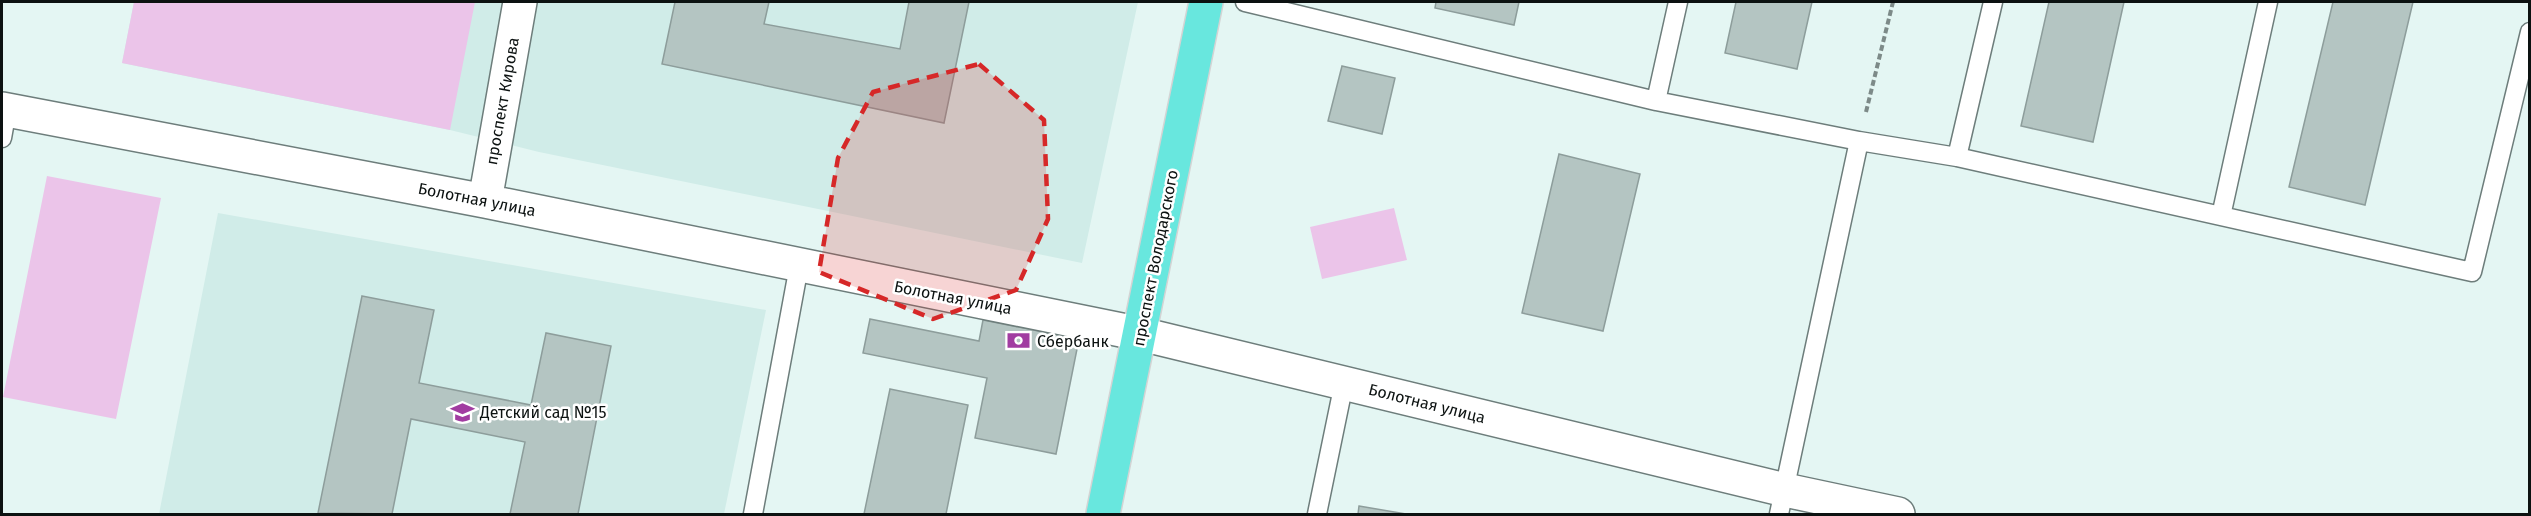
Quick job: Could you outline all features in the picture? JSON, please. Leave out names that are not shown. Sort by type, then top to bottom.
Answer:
[{"type":"main road","name":"проспект Володарского","points":[[1103,514],[1206,2]]},
{"type":"street","name":"проспект Кирова","points":[[484,201],[520,2]]},
{"type":"street","name":"Болотная улица","points":[[3,119],[484,201],[1140,334],[1344,383],[1782,502],[1898,514]]},
{"type":"lane","points":[[1245,2],[1656,101],[1859,141],[1957,157],[2472,272],[2529,32]]},
{"type":"lane","points":[[1656,101],[1678,2]]},
{"type":"lane","points":[[1957,157],[1993,2]]},
{"type":"lane","points":[[2222,216],[2268,2]]},
{"type":"lane","points":[[1782,502],[1859,141]]},
{"type":"lane","points":[[753,514],[799,266]]},
{"type":"lane","points":[[1317,514],[1344,383]]},
{"type":"path","points":[[1859,141],[1893,2]]},
{"type":"highlighted area","points":[[979,64],[1044,120],[1048,219],[1016,290],[933,319],[819,272],[838,158],[873,92]]},
{"type":"shaded area","points":[[134,2],[1138,2],[1082,263],[539,152],[450,130],[122,63]]},
{"type":"shaded area","points":[[134,2],[475,2],[450,130],[122,63]]},
{"type":"shaded area","points":[[47,176],[161,198],[116,419],[3,397]]},
{"type":"shaded area","points":[[1394,208],[1407,260],[1322,279],[1310,227]]},
{"type":"shaded area","name":"Детский сад №15","points":[[218,213],[766,310],[724,514],[159,514]]},
{"type":"building","points":[[675,2],[769,2],[764,24],[900,49],[909,2],[969,2],[944,123],[662,64]]},
{"type":"building","points":[[1436,2],[1519,2],[1514,25],[1435,8]]},
{"type":"building","points":[[1736,2],[1812,2],[1797,69],[1725,53]]},
{"type":"building","points":[[2049,2],[2124,2],[2093,142],[2021,126]]},
{"type":"building","points":[[2333,2],[2413,2],[2365,205],[2289,187]]},
{"type":"building","points":[[1342,66],[1395,78],[1382,134],[1328,121]]},
{"type":"building","points":[[1559,154],[1640,174],[1603,331],[1522,313]]},
{"type":"building","points":[[362,296],[434,310],[419,383],[531,405],[546,333],[611,346],[578,514],[510,514],[525,442],[411,419],[392,514],[318,513]]},
{"type":"building","points":[[870,319],[979,341],[983,320],[1079,339],[1056,454],[975,438],[987,378],[863,353]]},
{"type":"building","points":[[890,389],[968,405],[946,514],[864,514]]},
{"type":"building","points":[[1359,506],[1406,514],[1358,514]]},
{"type":"place","name":"Сбербанк","points":[[1019,341]]},
{"type":"place","name":"Детский сад №15","points":[[462,412]]}]
